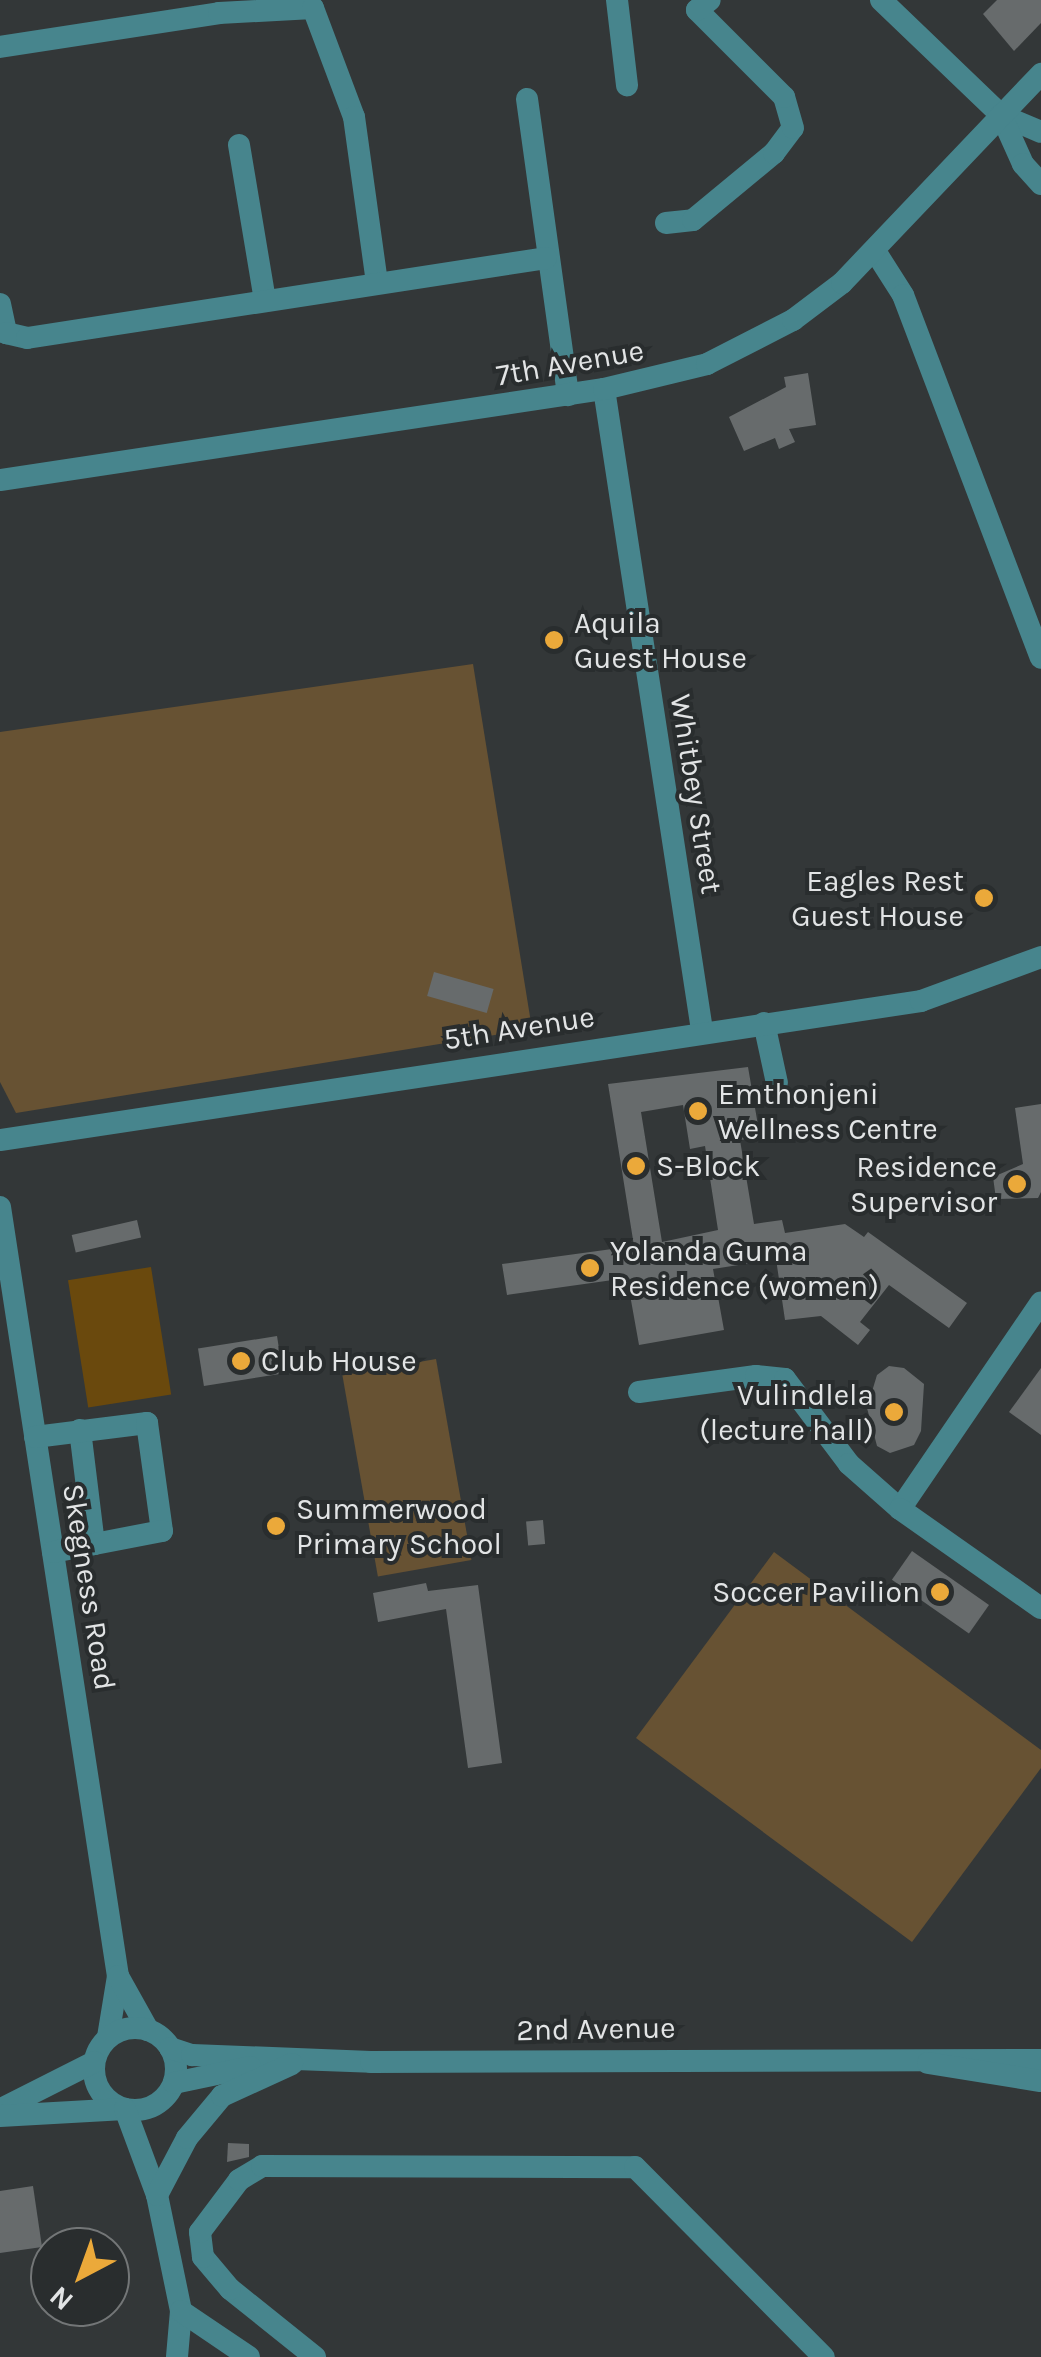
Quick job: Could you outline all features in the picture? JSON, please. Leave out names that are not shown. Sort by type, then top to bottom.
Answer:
[{"type":"street","points":[[617,0],[627,85]]},
{"type":"street","points":[[881,0],[1002,115],[1041,132]]},
{"type":"street","points":[[666,223],[693,220],[774,153],[793,128],[784,96],[697,3]]},
{"type":"street","points":[[0,47],[186,17],[313,8],[354,118],[377,283]]},
{"type":"street","name":"7th Avenue","points":[[0,480],[604,389],[674,375],[745,348],[808,309],[874,250],[1041,74]]},
{"type":"street","points":[[528,99],[546,258],[568,395]]},
{"type":"street","points":[[1002,115],[1023,164],[1041,184]]},
{"type":"street","points":[[239,145],[264,300]]},
{"type":"street","points":[[874,250],[903,294],[1041,658]]},
{"type":"street","points":[[0,304],[6,333],[27,338],[546,258]]},
{"type":"street","name":"Whitbey Street","points":[[604,389],[702,1030]]},
{"type":"street","name":"5th Avenue","points":[[0,1140],[946,995],[1041,958]]},
{"type":"street","points":[[764,1022],[778,1083]]},
{"type":"street","name":"Skegness Road","points":[[0,1208],[118,1976],[108,2037]]},
{"type":"street","points":[[900,1509],[1041,1302]]},
{"type":"street","points":[[639,1392],[756,1376],[785,1379],[849,1464],[900,1509],[1041,1608]]},
{"type":"street","points":[[35,1436],[147,1422],[162,1531],[53,1552]]},
{"type":"street","points":[[80,1430],[94,1544]]},
{"type":"street","name":"Skegness Road","points":[[118,1976],[148,2030]]},
{"type":"street","points":[[0,2113],[94,2062],[108,2037],[148,2030],[170,2048],[174,2083],[158,2104],[150,2164]]},
{"type":"street","name":"2nd Avenue","points":[[170,2048],[289,2061],[1041,2060]]},
{"type":"street","name":"2nd Avenue","points":[[914,2060],[1041,2081]]},
{"type":"street","points":[[157,2195],[194,2128],[222,2096],[289,2061]]},
{"type":"street","name":"2nd Avenue","points":[[174,2083],[289,2061]]},
{"type":"street","points":[[94,2062],[97,2086],[125,2109],[150,2164],[181,2311],[177,2357]]},
{"type":"street","points":[[0,2113],[125,2109],[158,2104]]},
{"type":"street","points":[[315,2357],[230,2289],[203,2256],[200,2232],[239,2180],[262,2166],[635,2167],[824,2357]]},
{"type":"street","points":[[181,2311],[248,2357]]},
{"type":"shaded area","points":[[473,664],[532,1029],[16,1113],[0,1082],[0,732]]},
{"type":"shaded area","points":[[151,1267],[171,1394],[88,1408],[68,1280]]},
{"type":"shaded area","points":[[436,1359],[471,1560],[378,1576],[342,1375]]},
{"type":"shaded area","points":[[774,1552],[1041,1750],[1041,1768],[912,1942],[636,1738]]},
{"type":"building","points":[[997,0],[1041,0],[1041,23],[1014,51],[983,14]]},
{"type":"building","points":[[808,373],[816,425],[789,429],[795,442],[779,449],[775,438],[744,451],[729,417],[786,387],[784,377]]},
{"type":"building","points":[[434,972],[494,989],[487,1013],[427,996]]},
{"type":"building","points":[[748,1067],[760,1137],[740,1140],[754,1224],[782,1220],[785,1233],[845,1224],[864,1237],[868,1232],[967,1303],[949,1328],[889,1285],[860,1322],[870,1330],[858,1345],[821,1316],[785,1320],[776,1259],[713,1269],[724,1330],[639,1345],[627,1278],[507,1295],[502,1264],[634,1246],[608,1084]],"holes":[[[683,1105],[690,1149],[705,1146],[718,1230],[662,1242],[641,1112]]]},
{"type":"building","points":[[1041,1104],[1041,1192],[1038,1198],[996,1199],[993,1177],[1023,1164],[1015,1108]]},
{"type":"building","points":[[137,1220],[141,1238],[76,1253],[72,1235]]},
{"type":"building","name":"Club House","points":[[277,1336],[283,1374],[204,1386],[198,1349]]},
{"type":"building","name":"Vulindlela (lecture hall)","points":[[889,1366],[904,1368],[924,1384],[921,1431],[914,1445],[890,1453],[877,1446],[867,1408],[877,1375]]},
{"type":"building","points":[[1041,1368],[1041,1435],[1009,1412]]},
{"type":"building","points":[[543,1520],[545,1544],[528,1545],[526,1521]]},
{"type":"building","name":"Soccer Pavilion","points":[[912,1551],[989,1605],[969,1634],[892,1580]]},
{"type":"building","points":[[426,1583],[428,1591],[478,1585],[502,1763],[468,1768],[446,1609],[378,1622],[373,1593]]},
{"type":"building","points":[[228,2143],[249,2144],[249,2157],[227,2162]]},
{"type":"building","points":[[33,2186],[39,2227],[30,2227],[30,2249],[0,2253],[0,2191]]},
{"type":"place","name":"Aquila Guest House","points":[[554,640]]},
{"type":"place","name":"Eagles Rest Guest House","points":[[984,898]]},
{"type":"place","name":"Emthonjeni Wellness Centre","points":[[698,1111]]},
{"type":"place","name":"S-Block","points":[[636,1166]]},
{"type":"place","name":"Residence Supervisor","points":[[1017,1184]]},
{"type":"place","name":"Yolanda Guma Residence (women)","points":[[590,1268]]},
{"type":"place","name":"Club House","points":[[241,1361]]},
{"type":"place","name":"Vulindlela (lecture hall)","points":[[894,1412]]},
{"type":"place","name":"Summerwood Primary School","points":[[276,1526]]},
{"type":"place","name":"Soccer Pavilion","points":[[940,1592]]}]
